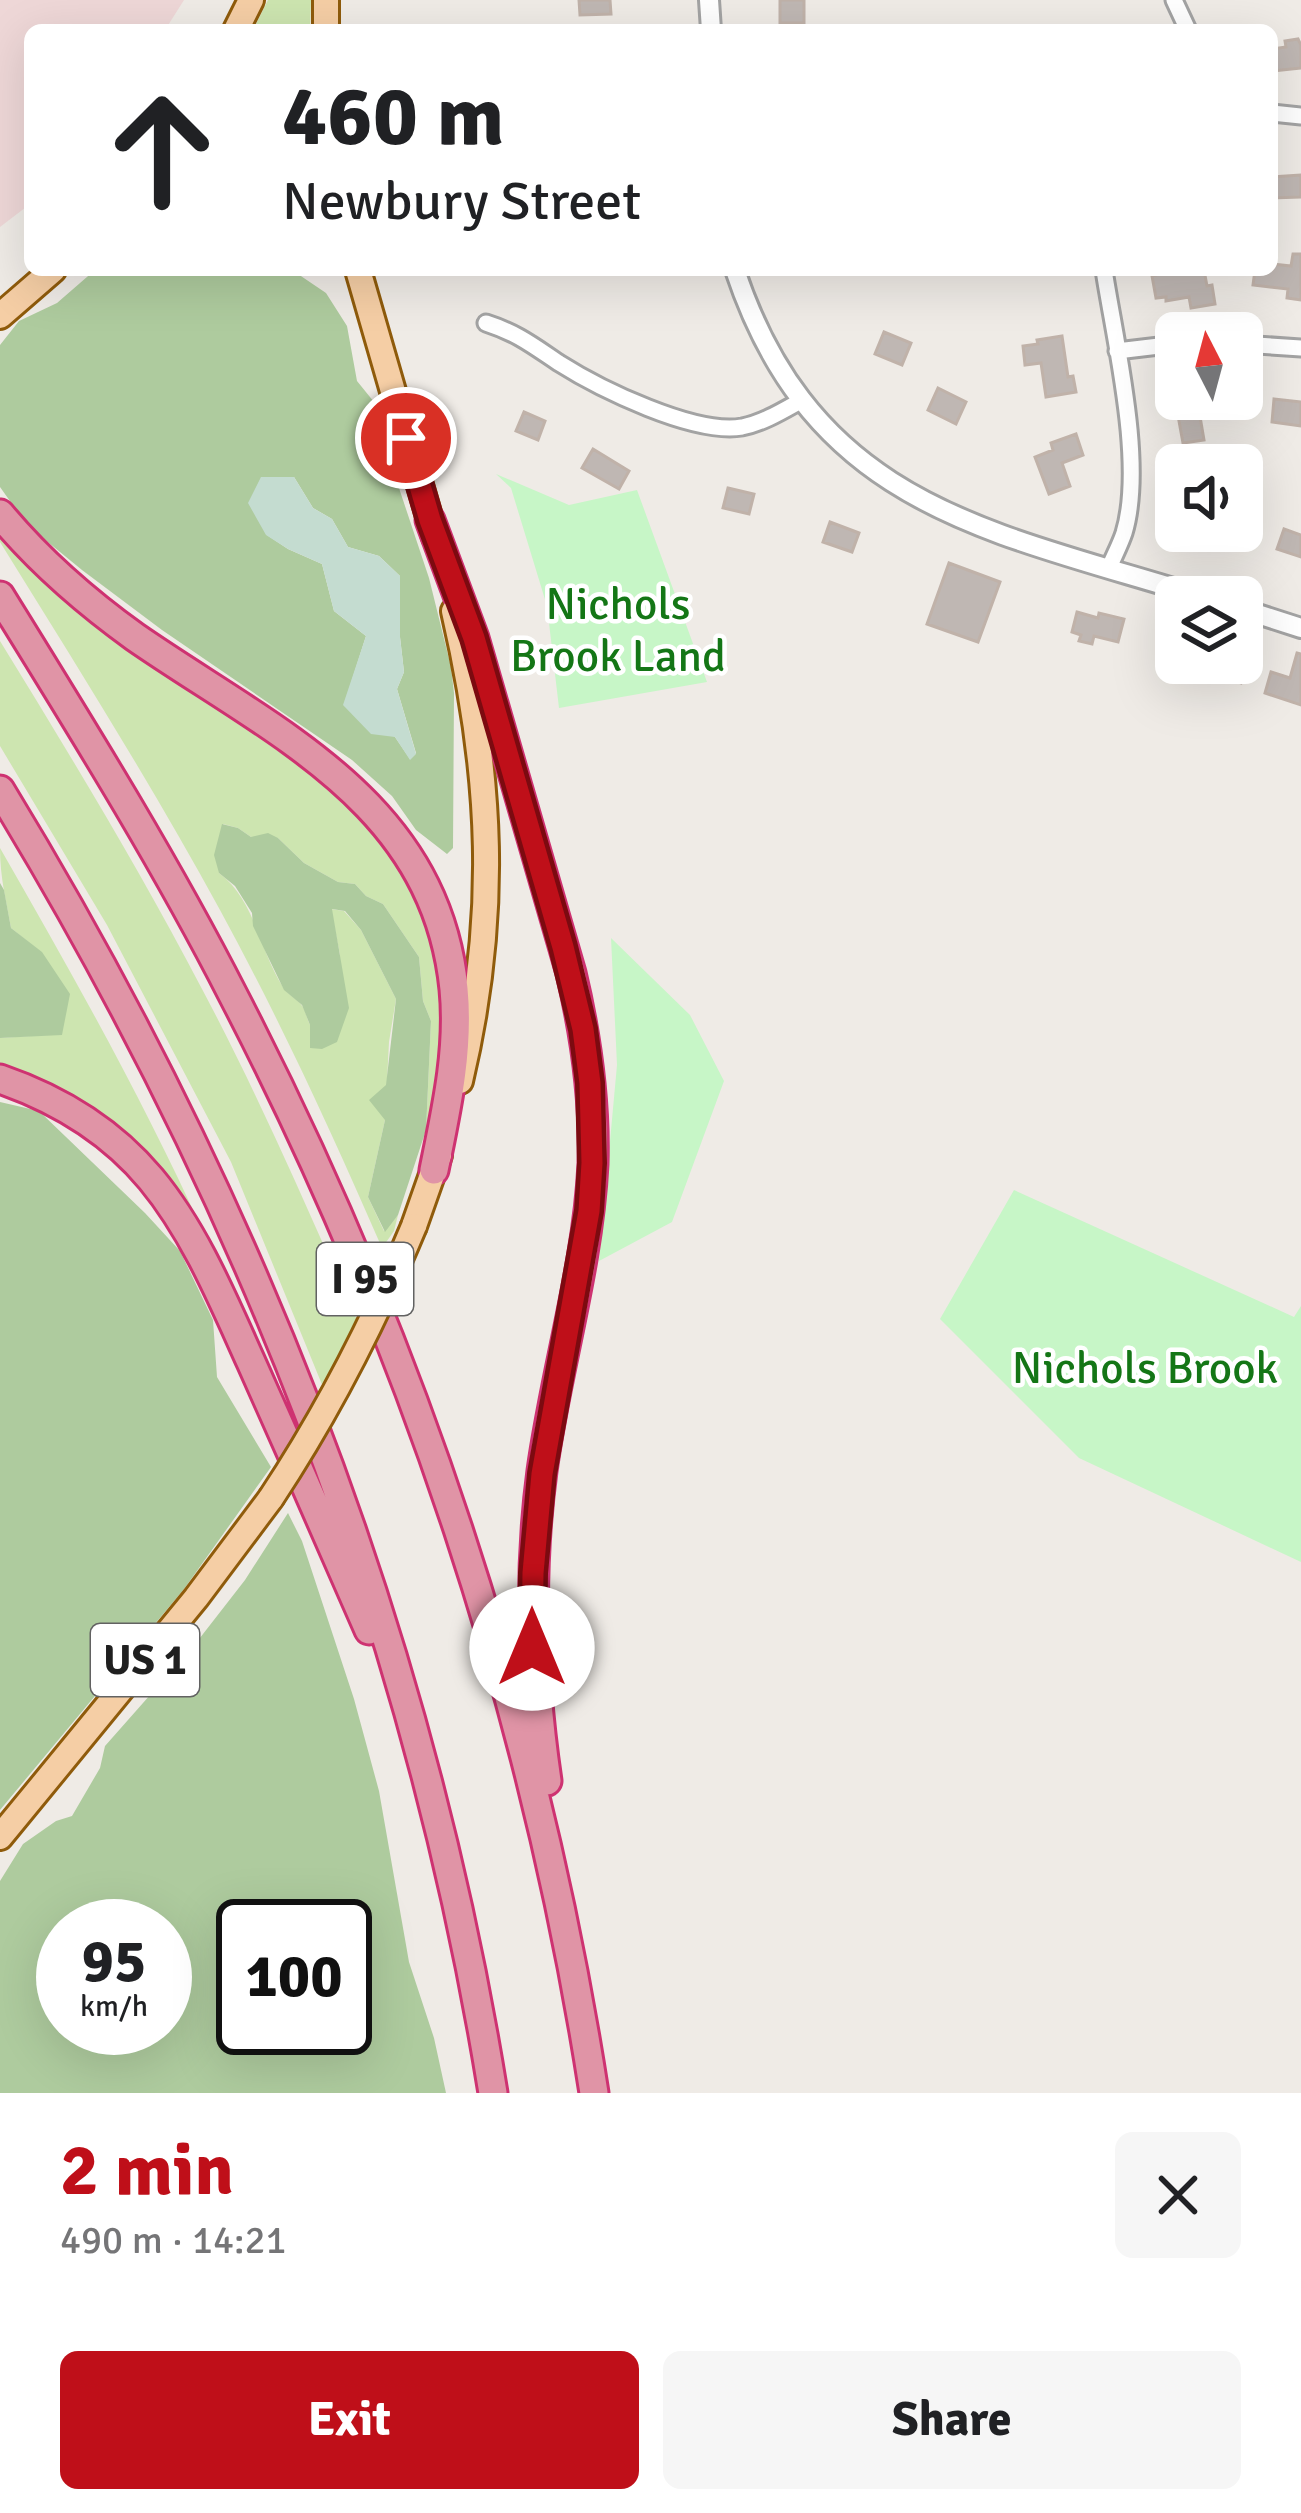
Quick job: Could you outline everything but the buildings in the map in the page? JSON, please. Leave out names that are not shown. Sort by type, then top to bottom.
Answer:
[{"type":"highway","points":[[0,514],[29,549],[73,589],[134,636],[318,760],[361,796],[398,839],[437,914],[454,992],[452,1077],[434,1171]]},
{"type":"highway","points":[[430,520],[474,638],[563,947],[590,1083],[589,1211],[542,1474],[532,1610],[538,1722],[583,2023]]},
{"type":"highway","name":"I 95","points":[[0,596],[206,941],[292,1114],[370,1290],[451,1508],[507,1691],[544,1834],[594,2093]]},
{"type":"highway","name":"I 95","points":[[0,790],[116,989],[174,1100],[276,1328],[342,1501],[416,1738],[464,1938],[493,2093]]},
{"type":"highway","points":[[0,1079],[68,1109],[109,1138],[148,1175],[178,1215],[244,1347],[416,1738]]},
{"type":"main road","points":[[0,316],[46,276]]},
{"type":"main road","name":"US 1","points":[[5,1830],[196,1598],[313,1433],[385,1295],[434,1171],[458,1093],[483,956],[488,863],[483,767],[451,596],[357,276]]},
{"type":"street","points":[[737,276],[781,372],[850,454],[951,516],[1155,582]]},
{"type":"street","points":[[1105,276],[1129,433],[1129,508],[1108,568]]},
{"type":"street","points":[[485,323],[514,332],[624,399],[703,425],[741,427],[802,400]]},
{"type":"street","points":[[1263,345],[1301,348]]},
{"type":"street","points":[[1117,351],[1155,346]]},
{"type":"street","points":[[1263,616],[1301,628]]},
{"type":"shaded area","points":[[0,0],[184,0],[169,24],[24,24],[24,209],[0,227]]},
{"type":"green space","points":[[268,0],[311,0],[310,24],[256,24]]},
{"type":"green space","points":[[88,276],[301,276],[326,293],[347,326],[357,381],[374,402],[387,463],[429,578],[451,667],[453,848],[447,854],[416,830],[392,796],[352,760],[162,630],[27,525],[0,487],[0,345],[19,321],[57,303]],"holes":[[[294,477],[313,508],[332,519],[348,547],[379,556],[400,576],[404,672],[397,689],[416,753],[410,759],[395,737],[344,705],[366,636],[334,611],[322,564],[267,535]]]},
{"type":"green space","name":"Nichols Brook Land","points":[[496,474],[569,505],[637,490],[707,682],[559,708],[547,606],[511,488]]},
{"type":"green space","points":[[261,477],[294,477],[313,508],[332,519],[348,547],[379,556],[400,576],[404,672],[397,689],[416,754],[410,760],[395,737],[371,734],[343,705],[366,636],[334,611],[322,564],[266,535],[248,503]]},
{"type":"green space","points":[[0,529],[322,776],[399,857],[430,925],[445,1002],[437,1095],[426,1130],[431,1021],[423,1001],[419,957],[383,904],[355,884],[338,882],[304,863],[278,838],[251,837],[223,824],[219,873],[241,897],[275,972],[303,1007],[310,1025],[340,955],[331,909],[344,911],[361,930],[396,999],[385,1120],[368,1197],[384,1231],[398,1215],[382,1248],[242,951],[140,771],[0,542]]},
{"type":"green space","points":[[0,641],[202,989],[357,1320],[323,1387],[231,1162],[107,925],[0,746]]},
{"type":"green space","points":[[222,824],[251,837],[268,833],[304,863],[338,882],[355,884],[383,904],[419,957],[423,1001],[431,1021],[426,1130],[398,1215],[385,1232],[368,1197],[385,1120],[369,1100],[386,1085],[396,999],[361,930],[345,911],[332,909],[349,1008],[337,1042],[310,1048],[310,1025],[302,1005],[284,990],[253,926],[252,913],[235,886],[219,873],[214,855]]},
{"type":"green space","points":[[0,848],[132,1087],[204,1234],[172,1191],[0,1069],[0,1038],[62,1034],[42,953],[11,928]]},
{"type":"green space","points":[[0,883],[11,928],[42,952],[70,994],[62,1035],[0,1038]]},
{"type":"green space","points":[[611,938],[690,1015],[724,1081],[672,1222],[599,1261],[617,1065]]},
{"type":"green space","points":[[0,1102],[39,1111],[180,1251],[213,1320],[217,1377],[271,1467],[184,1589],[0,1810]]},
{"type":"green space","name":"Nichols Brook","points":[[1014,1190],[1294,1317],[1301,1306],[1301,1562],[1079,1458],[940,1319]]},
{"type":"green space","points":[[288,1513],[302,1541],[354,1699],[379,1791],[409,1962],[446,2093],[0,2093],[0,1881],[23,1844],[72,1816],[100,1768],[105,1746],[245,1580]]},
{"type":"route","points":[[406,438],[430,520],[474,638],[563,947],[578,1001],[590,1083],[589,1211],[542,1474],[532,1648]]}]
